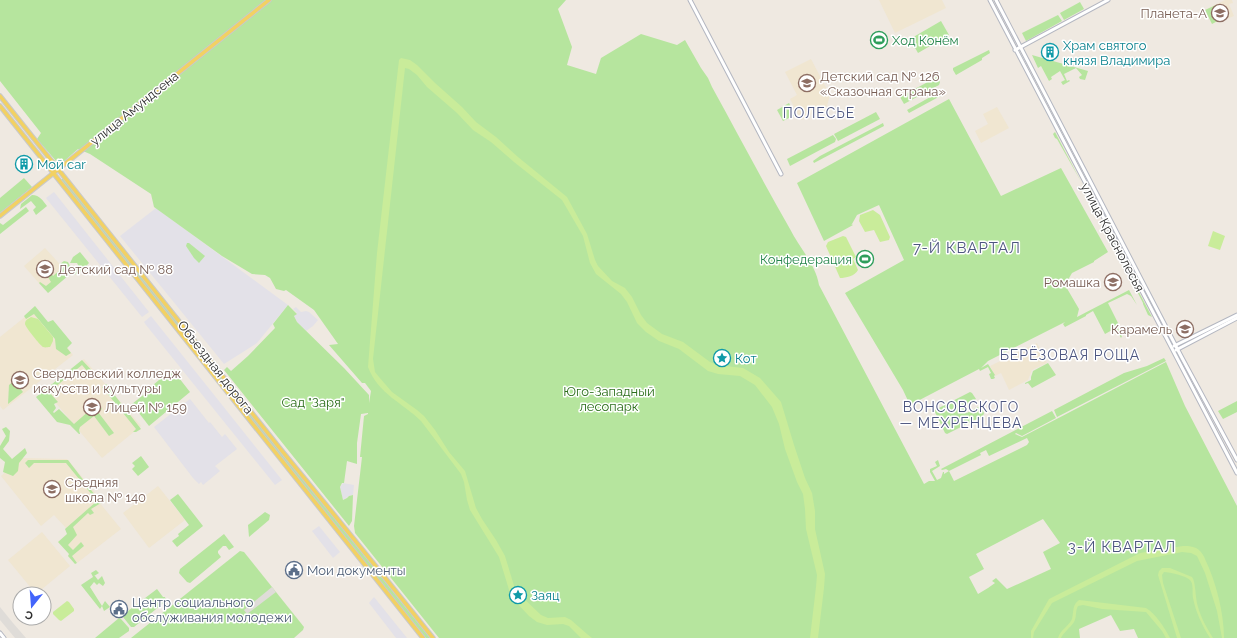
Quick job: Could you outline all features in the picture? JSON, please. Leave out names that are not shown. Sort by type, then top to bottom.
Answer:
[{"type":"main road","name":"улица Амундсена","points":[[0,216],[268,0]]},
{"type":"main road","name":"Объездная дорога","points":[[0,96],[282,451],[350,533],[433,638]]},
{"type":"main road","name":"Объездная дорога","points":[[0,106],[423,638]]},
{"type":"street","points":[[690,0],[781,174]]},
{"type":"street","name":"улица Краснолесья","points":[[990,0],[1237,473]]},
{"type":"street","name":"улица Краснолесья","points":[[996,0],[1237,460]]},
{"type":"street","points":[[1015,50],[1108,0]]},
{"type":"street","points":[[1177,348],[1237,315]]},
{"type":"street","points":[[1172,350],[1237,318]]},
{"type":"street","points":[[0,633],[4,638]]},
{"type":"shaded area","points":[[879,0],[942,0],[946,8],[895,33]]},
{"type":"shaded area","name":"Планета-А","points":[[1225,0],[1232,0],[1233,3],[1229,4],[1234,16],[1224,20],[1223,18],[1212,24],[1205,10]]},
{"type":"shaded area","name":"Детский сад № 126 «Сказочная страна»","points":[[811,59],[830,95],[827,106],[801,120],[790,99],[797,95],[785,72]]},
{"type":"shaded area","points":[[997,107],[1009,128],[981,143],[975,131],[988,124],[983,114]]},
{"type":"shaded area","points":[[54,192],[149,312],[142,317],[46,198]]},
{"type":"shaded area","points":[[156,208],[288,305],[257,343],[224,364],[120,236]]},
{"type":"shaded area","name":"Детский сад № 88","points":[[45,248],[67,272],[45,290],[24,266]]},
{"type":"shaded area","points":[[296,307],[301,312],[309,312],[318,320],[306,331],[297,322],[294,316],[297,313],[293,309]]},
{"type":"shaded area","name":"Свердловский колледж искусств и культуры","points":[[36,308],[73,355],[3,410],[0,406],[0,337]]},
{"type":"shaded area","points":[[151,316],[282,480],[275,485],[146,325],[144,322]]},
{"type":"shaded area","points":[[1037,343],[1047,363],[1032,370],[1028,380],[1009,390],[1001,373],[995,376],[990,366]]},
{"type":"shaded area","name":"Лицей № 159","points":[[84,359],[141,426],[102,458],[45,390]]},
{"type":"shaded area","points":[[190,399],[222,437],[225,434],[237,449],[215,466],[220,471],[203,485],[201,482],[199,484],[193,478],[154,427]]},
{"type":"shaded area","name":"Средняя школа № 140","points":[[21,458],[67,459],[101,500],[99,502],[121,529],[77,563],[63,545],[73,537],[66,528],[54,515],[41,526],[1,476]]},
{"type":"shaded area","points":[[343,483],[354,485],[353,495],[343,500],[340,487]]},
{"type":"shaded area","points":[[158,486],[185,520],[149,548],[123,513]]},
{"type":"shaded area","points":[[319,526],[340,552],[333,558],[312,531]]},
{"type":"shaded area","points":[[42,532],[70,566],[46,586],[29,586],[8,560]]},
{"type":"shaded area","points":[[272,587],[276,592],[247,614],[244,610]]},
{"type":"shaded area","points":[[374,597],[407,638],[396,638],[369,603]]},
{"type":"shaded area","points":[[0,607],[12,622],[12,626],[16,626],[26,638],[15,638],[0,620]]},
{"type":"green space","name":"Юго-Западный лесопарк","points":[[0,0],[566,0],[558,9],[572,47],[567,65],[596,74],[601,58],[641,34],[677,45],[685,40],[708,78],[770,194],[811,263],[819,285],[924,484],[929,481],[935,481],[930,469],[937,466],[935,462],[938,460],[940,466],[932,471],[937,480],[941,478],[943,472],[944,474],[949,471],[946,469],[941,469],[1052,411],[1056,418],[1022,436],[1016,433],[1015,434],[1022,437],[1166,362],[1185,406],[1237,506],[1237,638],[1138,638],[1134,629],[1120,631],[1111,615],[1079,629],[1080,638],[439,638],[355,533],[354,526],[362,457],[360,457],[364,416],[368,413],[361,414],[357,443],[357,464],[347,461],[344,483],[342,483],[340,487],[343,500],[353,495],[352,521],[349,526],[224,370],[227,367],[231,371],[248,356],[275,328],[273,324],[288,305],[297,314],[294,316],[297,322],[369,395],[369,403],[371,391],[365,383],[362,383],[329,345],[338,344],[314,310],[286,290],[276,289],[270,278],[265,275],[252,274],[222,256],[154,207],[151,194],[90,154],[78,149],[62,163],[56,161],[37,139],[41,133],[0,81]],"holes":[[[1027,438],[1029,442],[1027,445],[954,481],[949,471],[981,455],[980,453],[986,450],[989,456]],[[1043,519],[1060,543],[1043,552],[1051,569],[1007,589],[996,578],[992,581],[995,583],[978,594],[969,577],[984,569],[976,554]]]},
{"type":"green space","points":[[1080,2],[1084,9],[1064,20],[1060,13]]},
{"type":"green space","points":[[1216,5],[1223,18],[1212,24],[1205,10]]},
{"type":"green space","points":[[1058,15],[1062,21],[1026,41],[1022,33]]},
{"type":"green space","points":[[941,21],[949,35],[918,53],[910,39]]},
{"type":"green space","points":[[989,50],[990,53],[982,58],[982,60],[956,75],[953,68]]},
{"type":"green space","points":[[1032,55],[1088,71],[1085,80],[1080,79],[1079,77],[1082,75],[1076,68],[1064,74],[1067,81],[1070,81],[1063,85],[1061,82],[1065,80],[1060,71],[1051,77],[1052,79],[1049,81],[1041,66],[1038,68]]},
{"type":"green space","points":[[401,58],[410,60],[417,65],[476,122],[567,197],[587,234],[598,266],[612,281],[625,288],[647,323],[662,334],[683,342],[710,362],[717,365],[743,368],[760,378],[781,402],[805,478],[812,493],[815,511],[815,529],[825,574],[818,638],[810,638],[817,575],[806,529],[803,494],[785,449],[779,424],[772,407],[755,385],[740,376],[718,374],[708,371],[679,349],[659,341],[646,332],[637,323],[627,302],[621,294],[596,274],[590,263],[583,236],[562,200],[491,142],[473,130],[457,113],[427,87],[417,75],[405,68],[373,359],[375,372],[392,392],[424,416],[449,452],[465,471],[476,508],[505,556],[515,589],[519,594],[541,615],[548,618],[565,617],[571,620],[592,638],[581,638],[569,626],[563,624],[547,625],[537,622],[529,616],[513,599],[499,557],[470,510],[461,474],[421,421],[384,391],[372,376],[368,367],[377,253],[399,60]]},
{"type":"green space","points":[[937,77],[940,82],[939,85],[904,104],[900,97]]},
{"type":"green space","points":[[941,91],[946,93],[909,113],[907,110]]},
{"type":"green space","points":[[949,99],[1001,196],[1061,168],[1108,252],[1094,262],[1072,273],[1065,285],[1079,309],[1077,317],[1129,290],[1137,305],[1131,296],[1127,294],[1108,303],[1119,325],[1118,329],[1122,336],[1121,338],[1115,327],[1105,334],[1093,311],[1065,327],[1063,324],[1065,322],[988,361],[981,368],[988,364],[995,375],[995,378],[991,379],[989,374],[991,373],[988,367],[980,371],[979,369],[910,405],[903,390],[845,293],[904,260],[879,205],[857,215],[851,224],[853,225],[824,241],[797,183]]},
{"type":"green space","points":[[789,103],[795,115],[783,121],[777,110]]},
{"type":"green space","points":[[876,112],[880,119],[838,141],[834,134]]},
{"type":"green space","points":[[883,123],[884,126],[814,163],[813,161],[820,156]]},
{"type":"green space","points":[[1055,132],[1081,181],[1055,138],[1053,134]]},
{"type":"green space","points":[[833,135],[836,139],[835,142],[790,166],[787,159]]},
{"type":"green space","points":[[24,178],[32,187],[0,213],[0,198]]},
{"type":"green space","points":[[63,178],[430,638],[426,638],[379,580],[61,180]]},
{"type":"green space","points":[[32,195],[39,197],[47,206],[36,215],[33,210],[36,207],[31,201],[20,209],[21,204]]},
{"type":"green space","points":[[26,207],[29,211],[0,234],[0,223],[3,225]]},
{"type":"green space","points":[[873,210],[880,215],[890,237],[889,240],[880,242],[874,230],[865,232],[859,221],[860,215]]},
{"type":"green space","points":[[1101,219],[1152,317],[1148,315]]},
{"type":"green space","points":[[1213,231],[1225,236],[1220,250],[1208,246]]},
{"type":"green space","points":[[843,236],[846,237],[856,257],[853,259],[858,270],[853,275],[840,278],[826,246],[828,242]]},
{"type":"green space","points":[[187,243],[205,256],[199,263],[186,246]]},
{"type":"green space","points":[[80,252],[89,263],[78,273],[69,275],[48,293],[39,283],[40,282],[46,286],[51,282],[48,277],[52,274],[53,276],[61,269],[60,264],[64,261],[68,262],[72,271],[79,267],[77,263],[70,263],[73,257]]},
{"type":"green space","points":[[35,306],[48,322],[53,320],[72,343],[67,348],[71,353],[66,356],[56,349],[55,339],[34,314],[26,319],[24,316]]},
{"type":"green space","points":[[31,317],[38,319],[53,337],[50,347],[43,347],[26,326],[25,324],[27,320]]},
{"type":"green space","points":[[1164,358],[1166,361],[1057,417],[1054,410],[1124,373],[1147,366]]},
{"type":"green space","points":[[82,360],[96,375],[93,378],[82,365],[49,392],[58,402],[54,404],[56,408],[53,412],[54,413],[59,409],[74,424],[98,403],[102,409],[98,412],[114,433],[109,436],[94,416],[80,427],[79,434],[70,425],[57,422],[36,397]]},
{"type":"green space","points":[[1048,363],[1056,375],[1032,388],[1028,383],[1025,384],[1031,380],[1033,371]]},
{"type":"green space","points":[[172,369],[190,392],[149,426],[132,404]]},
{"type":"green space","points":[[14,381],[23,392],[8,404],[9,385]]},
{"type":"green space","points":[[106,384],[141,429],[133,432],[136,429],[102,387]]},
{"type":"green space","points":[[970,392],[976,399],[963,406],[967,413],[980,406],[984,413],[983,416],[947,434],[945,433],[935,410]]},
{"type":"green space","points":[[1237,401],[1237,412],[1223,419],[1218,411]]},
{"type":"green space","points":[[6,427],[10,431],[9,441],[3,449],[12,459],[25,448],[27,453],[19,463],[18,471],[13,476],[3,472],[5,462],[0,458],[0,446],[6,436],[2,429]]},
{"type":"green space","points":[[141,456],[149,467],[138,476],[132,469],[135,466],[132,463]]},
{"type":"green space","points":[[28,460],[68,460],[101,503],[91,509],[94,513],[90,515],[88,513],[73,527],[77,535],[68,545],[73,550],[81,542],[84,546],[72,556],[77,563],[75,564],[68,556],[69,554],[58,542],[67,534],[65,529],[97,501],[66,463],[34,463],[29,468],[25,463]]},
{"type":"green space","points":[[178,494],[203,526],[177,547],[172,541],[189,525],[170,500]]},
{"type":"green space","points":[[265,512],[270,515],[269,520],[249,537],[248,525]]},
{"type":"green space","points":[[224,534],[234,547],[229,550],[226,546],[223,546],[218,551],[221,557],[190,583],[187,582],[179,573],[180,569]]},
{"type":"green space","points":[[1183,546],[1196,548],[1205,558],[1219,598],[1223,618],[1224,638],[1222,638],[1217,611],[1205,573],[1197,556],[1191,553],[1182,552],[1137,561],[1052,603],[1034,632],[1033,638],[1031,638],[1031,631],[1049,599],[1140,553]]},
{"type":"green space","points":[[240,551],[244,552],[304,627],[303,630],[294,638],[131,638]]},
{"type":"green space","points":[[1162,568],[1170,568],[1192,577],[1199,611],[1213,638],[1210,638],[1198,614],[1194,603],[1192,584],[1190,580],[1178,574],[1164,572],[1162,575],[1163,583],[1181,638],[1177,638],[1158,575]]},
{"type":"green space","points":[[96,570],[99,573],[94,576],[98,580],[102,576],[105,583],[103,586],[99,583],[97,585],[94,582],[90,587],[102,606],[100,609],[81,585],[93,577],[91,573]]},
{"type":"green space","points":[[157,589],[163,597],[165,597],[166,601],[134,627],[131,627],[123,617],[124,614]]},
{"type":"green space","points":[[1079,600],[1146,608],[1156,617],[1170,638],[1166,638],[1146,612],[1102,609],[1083,605],[1078,606],[1074,622],[1061,638],[1058,638],[1072,619],[1074,606]]},
{"type":"green space","points":[[67,601],[74,611],[61,621],[53,614],[53,612]]},
{"type":"green space","points":[[105,601],[110,607],[104,611],[102,606]]},
{"type":"green space","points":[[119,618],[129,628],[129,631],[119,638],[95,638]]},
{"type":"place","name":"Планета-А","points":[[1220,13]]},
{"type":"place","name":"Ход Конём","points":[[879,40]]},
{"type":"place","name":"Храм святого князя Владимира","points":[[1050,52]]},
{"type":"place","name":"Детский сад № 126 «Сказочная страна»","points":[[807,83]]},
{"type":"place","name":"Мой car","points":[[24,164]]},
{"type":"place","name":"Конфедерация","points":[[865,259]]},
{"type":"place","name":"Детский сад № 88","points":[[45,269]]},
{"type":"place","name":"Ромашка","points":[[1113,282]]},
{"type":"place","name":"Карамель","points":[[1185,329]]},
{"type":"place","name":"Кот","points":[[722,358]]},
{"type":"place","name":"Свердловский колледж искусств и культуры","points":[[20,380]]},
{"type":"place","name":"Лицей № 159","points":[[92,407]]},
{"type":"place","name":"Средняя школа № 140","points":[[52,489]]},
{"type":"place","name":"Мои документы","points":[[294,570]]},
{"type":"place","name":"Заяц","points":[[518,595]]},
{"type":"place","name":"Центр социального обслуживания молодежи","points":[[119,609]]},
{"type":"district","name":"ПОЛЕСЬЕ","points":[[819,113]]},
{"type":"district","name":"7-Й КВАРТАЛ","points":[[967,248]]},
{"type":"district","name":"БЕРЁЗОВАЯ РОЩА","points":[[1070,355]]},
{"type":"district","name":"ВОНСОВСКОГО — МЕХРЕНЦЕВА","points":[[961,416]]},
{"type":"district","name":"3-Й КВАРТАЛ","points":[[1122,547]]},
{"type":"park label","name":"Сад \"Заря\"","points":[[313,402]]}]
